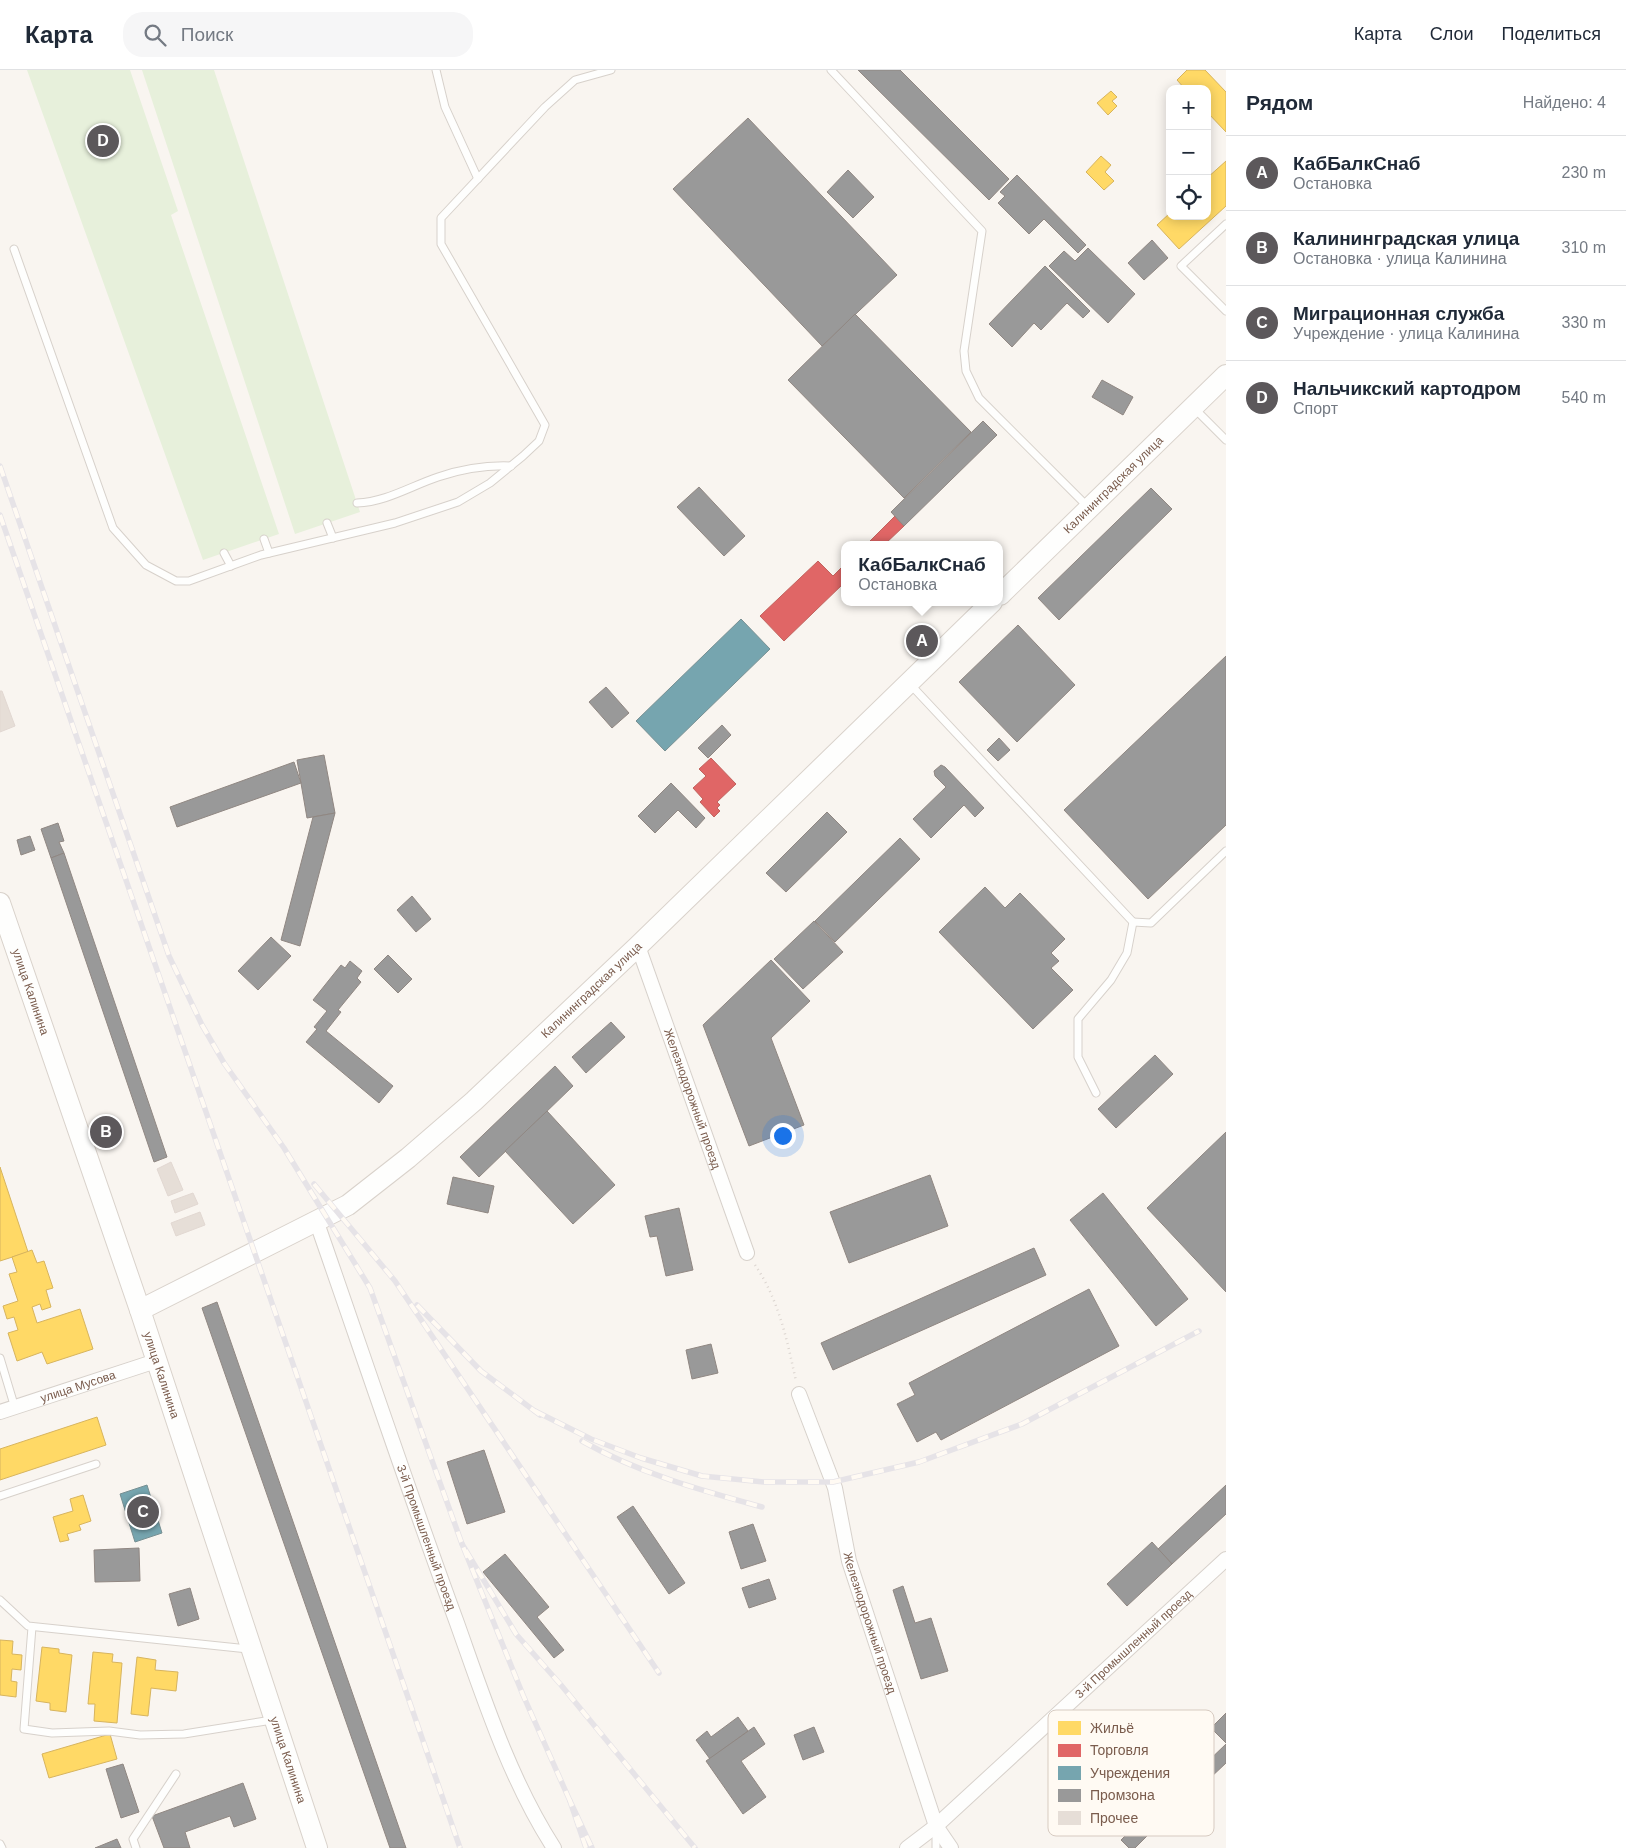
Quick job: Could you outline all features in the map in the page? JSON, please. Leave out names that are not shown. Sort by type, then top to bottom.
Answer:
[{"type":"street","name":"Калининградская улица","points":[[1003,592],[1226,374]]},
{"type":"street","name":"Калининградская улица","points":[[140,1310],[348,1205],[408,1158],[474,1101],[638,946],[988,606]]},
{"type":"street","name":"улица Калинина","points":[[0,903],[140,1310],[317,1848]]},
{"type":"street","name":"Железнодорожный проезд","points":[[638,946],[747,1253]]},
{"type":"street","name":"3-й Промышленный проезд","points":[[316,1220],[478,1680],[514,1773],[538,1823],[554,1848]]},
{"type":"street","name":"улица Мусова","points":[[0,1412],[156,1361]]},
{"type":"street","name":"Железнодорожный проезд","points":[[799,1394],[835,1488],[849,1561],[936,1826],[951,1848]]},
{"type":"street","name":"3-й Промышленный проезд","points":[[1062,1710],[1226,1559]]},
{"type":"street","name":"3-й Промышленный проезд","points":[[907,1848],[936,1826],[1048,1723]]},
{"type":"lane","points":[[436,70],[445,107],[478,179]]},
{"type":"lane","points":[[14,250],[113,528],[146,565],[176,582],[188,581],[269,553],[395,523],[458,502],[490,483],[539,441],[545,425],[441,244],[441,218],[575,80],[611,70]]},
{"type":"lane","points":[[831,70],[982,231],[964,351],[966,371],[979,398],[1089,508]]},
{"type":"lane","points":[[1226,224],[1181,266],[1226,311]]},
{"type":"lane","points":[[1193,407],[1226,440]]},
{"type":"lane","points":[[357,502],[375,502],[437,477],[470,468],[511,466]]},
{"type":"lane","points":[[327,523],[333,538]]},
{"type":"lane","points":[[264,539],[269,553]]},
{"type":"lane","points":[[224,552],[231,566]]},
{"type":"lane","points":[[909,683],[1133,922],[1151,924],[1226,851]]},
{"type":"lane","points":[[1096,1093],[1078,1057],[1078,1019],[1111,980],[1127,953],[1133,922]]},
{"type":"lane","points":[[0,1358],[15,1408]]},
{"type":"lane","points":[[0,1496],[96,1464]]},
{"type":"lane","points":[[0,1600],[28,1626],[32,1627],[251,1649]]},
{"type":"lane","points":[[32,1627],[24,1729],[52,1733],[109,1730],[140,1735],[184,1734],[274,1719]]},
{"type":"lane","points":[[136,1848],[133,1839],[176,1774]]},
{"type":"lane","points":[[936,1826],[936,1848]]},
{"type":"lane","points":[[0,1844],[2,1848]]},
{"type":"path","points":[[747,1253],[763,1276],[782,1318],[799,1394]]},
{"type":"green space","points":[[27,70],[130,70],[178,211],[171,215],[279,534],[203,560]]},
{"type":"green space","points":[[142,70],[214,70],[360,512],[295,534]]},
{"type":"building: Жильё","points":[[1187,70],[1205,70],[1226,92],[1226,132],[1211,116],[1211,85],[1181,85],[1177,80]]},
{"type":"building: Жильё","points":[[1111,91],[1117,97],[1112,101],[1117,106],[1108,115],[1097,103]]},
{"type":"building: Жильё","points":[[1101,156],[1111,165],[1105,172],[1114,181],[1104,190],[1086,172]]},
{"type":"building: Жильё","points":[[1226,161],[1226,206],[1211,220],[1211,175]]},
{"type":"building: Жильё","points":[[1166,217],[1166,220],[1211,220],[1179,249],[1157,225]]},
{"type":"building: Жильё","points":[[0,1167],[28,1252],[0,1261]]},
{"type":"building: Жильё","points":[[32,1250],[37,1263],[44,1261],[53,1288],[46,1290],[51,1307],[42,1310],[40,1304],[32,1307],[37,1323],[80,1309],[93,1349],[47,1364],[42,1352],[17,1361],[8,1333],[18,1330],[14,1317],[7,1319],[3,1306],[18,1301],[9,1274],[17,1272],[12,1257]]},
{"type":"building: Жильё","points":[[97,1417],[106,1445],[0,1480],[0,1449]]},
{"type":"building: Жильё","points":[[83,1495],[91,1521],[79,1525],[81,1530],[67,1534],[69,1540],[60,1542],[53,1517],[73,1511],[70,1499]]},
{"type":"building: Жильё","points":[[0,1640],[13,1641],[12,1654],[22,1655],[21,1670],[12,1669],[11,1681],[17,1682],[16,1697],[0,1695]]},
{"type":"building: Жильё","points":[[42,1647],[59,1649],[59,1653],[72,1655],[66,1712],[50,1710],[50,1703],[36,1701]]},
{"type":"building: Жильё","points":[[93,1652],[113,1654],[112,1662],[122,1663],[117,1723],[94,1721],[95,1704],[88,1704]]},
{"type":"building: Жильё","points":[[137,1657],[156,1660],[155,1670],[178,1672],[176,1691],[151,1688],[148,1716],[131,1714]]},
{"type":"building: Жильё","points":[[110,1734],[117,1759],[49,1778],[42,1754]]},
{"type":"building: Торговля","points":[[895,516],[904,526],[888,541],[870,541]]},
{"type":"building: Торговля","points":[[818,561],[833,576],[841,568],[841,586],[784,641],[760,616]]},
{"type":"building: Торговля","points":[[711,758],[736,784],[717,802],[720,805],[717,808],[720,811],[714,817],[700,802],[703,799],[693,788],[706,776],[699,769]]},
{"type":"building: Учреждения","points":[[741,619],[770,649],[665,751],[636,721]]},
{"type":"building: Учреждения","points":[[147,1485],[162,1533],[135,1542],[120,1494]]},
{"type":"building: Промзона","points":[[858,70],[900,70],[1009,179],[989,200]]},
{"type":"building: Промзона","points":[[748,118],[897,275],[822,346],[673,189]]},
{"type":"building: Промзона","points":[[848,170],[874,197],[853,218],[827,192]]},
{"type":"building: Промзона","points":[[1017,175],[1086,245],[1078,253],[1044,219],[1029,234],[998,203],[1005,196],[1000,192]]},
{"type":"building: Промзона","points":[[1152,240],[1168,258],[1144,280],[1128,263]]},
{"type":"building: Промзона","points":[[1088,248],[1135,294],[1108,323],[1049,266],[1064,251],[1075,261]]},
{"type":"building: Промзона","points":[[1045,266],[1090,311],[1083,318],[1067,303],[1041,330],[1034,323],[1012,347],[989,324]]},
{"type":"building: Промзона","points":[[855,314],[971,432],[904,498],[788,380]]},
{"type":"building: Промзона","points":[[1102,380],[1133,397],[1123,415],[1092,397]]},
{"type":"building: Промзона","points":[[983,421],[997,435],[904,526],[891,512]]},
{"type":"building: Промзона","points":[[699,487],[745,536],[724,556],[677,507]]},
{"type":"building: Промзона","points":[[1151,488],[1172,509],[1059,620],[1038,598]]},
{"type":"building: Промзона","points":[[1018,625],[1075,685],[1017,742],[959,682]]},
{"type":"building: Промзона","points":[[1226,656],[1226,825],[1148,899],[1064,810]]},
{"type":"building: Промзона","points":[[606,687],[629,713],[612,728],[589,702]]},
{"type":"building: Промзона","points":[[722,725],[731,735],[708,758],[698,748]]},
{"type":"building: Промзона","points":[[999,738],[1010,750],[998,761],[987,750]]},
{"type":"building: Промзона","points":[[324,755],[335,813],[307,818],[297,760]]},
{"type":"building: Промзона","points":[[294,762],[301,783],[177,827],[170,807]]},
{"type":"building: Промзона","points":[[941,765],[984,808],[975,817],[964,805],[931,838],[913,819],[946,787],[935,776],[934,771]]},
{"type":"building: Промзона","points":[[671,783],[705,818],[696,828],[678,810],[655,833],[638,816]]},
{"type":"building: Промзона","points":[[827,812],[847,832],[786,892],[766,873]]},
{"type":"building: Промзона","points":[[335,813],[300,946],[281,940],[313,817]]},
{"type":"building: Промзона","points":[[58,823],[64,841],[59,842],[64,853],[51,858],[41,829]]},
{"type":"building: Промзона","points":[[30,836],[35,850],[21,855],[17,840]]},
{"type":"building: Промзона","points":[[900,838],[920,859],[835,942],[815,921]]},
{"type":"building: Промзона","points":[[64,853],[167,1157],[154,1162],[51,858]]},
{"type":"building: Промзона","points":[[985,887],[1005,908],[1020,893],[1065,939],[1051,953],[1059,961],[1051,968],[1073,990],[1033,1029],[939,932]]},
{"type":"building: Промзона","points":[[412,896],[431,919],[416,932],[397,910]]},
{"type":"building: Промзона","points":[[814,921],[843,952],[803,989],[774,959]]},
{"type":"building: Промзона","points":[[271,937],[291,956],[258,990],[238,971]]},
{"type":"building: Промзона","points":[[388,955],[412,979],[398,993],[374,969]]},
{"type":"building: Промзона","points":[[771,960],[810,1001],[771,1038],[804,1125],[749,1146],[703,1025]]},
{"type":"building: Промзона","points":[[350,961],[362,971],[357,978],[361,982],[338,1010],[341,1012],[326,1031],[393,1086],[379,1103],[306,1042],[317,1029],[314,1027],[327,1011],[313,1000],[341,965],[345,968]]},
{"type":"building: Промзона","points":[[611,1022],[625,1037],[586,1073],[572,1057]]},
{"type":"building: Промзона","points":[[1155,1055],[1173,1074],[1116,1128],[1098,1109]]},
{"type":"building: Промзона","points":[[555,1066],[573,1086],[479,1177],[460,1157]]},
{"type":"building: Промзона","points":[[547,1111],[615,1185],[573,1224],[505,1151]]},
{"type":"building: Промзона","points":[[1226,1132],[1226,1292],[1147,1208]]},
{"type":"building: Промзона","points":[[930,1175],[948,1226],[849,1263],[830,1212]]},
{"type":"building: Промзона","points":[[453,1177],[494,1186],[488,1213],[447,1204]]},
{"type":"building: Промзона","points":[[1103,1193],[1188,1299],[1156,1326],[1070,1220]]},
{"type":"building: Промзона","points":[[679,1208],[693,1270],[666,1276],[657,1236],[650,1237],[645,1216]]},
{"type":"building: Промзона","points":[[1034,1248],[1046,1275],[833,1370],[821,1343]]},
{"type":"building: Промзона","points":[[1089,1289],[1119,1346],[941,1440],[936,1432],[917,1442],[897,1404],[915,1395],[909,1383]]},
{"type":"building: Промзона","points":[[217,1302],[406,1848],[390,1848],[202,1308]]},
{"type":"building: Промзона","points":[[711,1344],[718,1373],[692,1379],[686,1350]]},
{"type":"building: Промзона","points":[[484,1450],[505,1512],[467,1524],[447,1462]]},
{"type":"building: Промзона","points":[[1226,1485],[1226,1514],[1172,1564],[1158,1549]]},
{"type":"building: Промзона","points":[[633,1506],[685,1583],[669,1594],[617,1517]]},
{"type":"building: Промзона","points":[[753,1524],[766,1561],[741,1569],[729,1532]]},
{"type":"building: Промзона","points":[[1152,1542],[1172,1564],[1127,1606],[1107,1584]]},
{"type":"building: Промзона","points":[[139,1548],[140,1581],[95,1582],[94,1550]]},
{"type":"building: Промзона","points":[[505,1554],[549,1607],[537,1617],[564,1650],[554,1658],[483,1572]]},
{"type":"building: Промзона","points":[[769,1579],[776,1599],[749,1608],[742,1588]]},
{"type":"building: Промзона","points":[[903,1586],[915,1623],[931,1618],[948,1671],[921,1679],[893,1590]]},
{"type":"building: Промзона","points":[[190,1588],[199,1619],[178,1626],[169,1594]]},
{"type":"building: Промзона","points":[[1226,1713],[1226,1743],[1214,1731],[1214,1725]]},
{"type":"building: Промзона","points":[[738,1717],[748,1731],[710,1759],[696,1740],[707,1731],[711,1737]]},
{"type":"building: Промзона","points":[[754,1727],[765,1744],[741,1761],[766,1797],[743,1814],[706,1761]]},
{"type":"building: Промзона","points":[[814,1727],[824,1752],[803,1760],[794,1735]]},
{"type":"building: Промзона","points":[[1226,1744],[1226,1763],[1214,1774],[1214,1756]]},
{"type":"building: Промзона","points":[[123,1764],[139,1812],[121,1818],[106,1769]]},
{"type":"building: Промзона","points":[[243,1783],[256,1819],[234,1827],[230,1816],[185,1832],[190,1848],[164,1848],[152,1816]]},
{"type":"building: Промзона","points":[[1125,1836],[1147,1836],[1135,1848],[1129,1848],[1121,1840]]},
{"type":"building: Промзона","points":[[117,1839],[121,1848],[95,1848]]},
{"type":"building: Прочее","points":[[0,691],[2,691],[15,726],[0,732]]},
{"type":"building: Прочее","points":[[171,1162],[183,1190],[168,1196],[157,1169]]},
{"type":"building: Прочее","points":[[193,1193],[198,1204],[175,1213],[171,1201]]},
{"type":"building: Прочее","points":[[200,1212],[205,1225],[176,1236],[171,1223]]},
{"type":"railway","points":[[0,466],[169,956],[202,1025],[224,1063],[284,1148],[370,1288],[462,1544]]},
{"type":"railway","points":[[0,515],[460,1848]]},
{"type":"railway","points":[[314,1184],[395,1281],[659,1673]]},
{"type":"railway","points":[[417,1305],[481,1371],[540,1415]]},
{"type":"railway","points":[[535,1411],[591,1439],[641,1458],[702,1476],[764,1482],[833,1482],[919,1462],[1022,1424],[1199,1331]]},
{"type":"railway","points":[[582,1441],[625,1462],[670,1480],[762,1507]]},
{"type":"railway","points":[[570,1801],[523,1695],[462,1544],[516,1634],[561,1685],[695,1848]]},
{"type":"railway","points":[[586,1848],[570,1801],[592,1848]]},
{"type":"place","name":"Нальчикский картодром","points":[[103,141]]},
{"type":"place","name":"КабБалкСнаб","points":[[922,641]]},
{"type":"place","name":"Калининградская улица","points":[[106,1132]]},
{"type":"place","name":"Миграционная служба","points":[[143,1512]]}]
